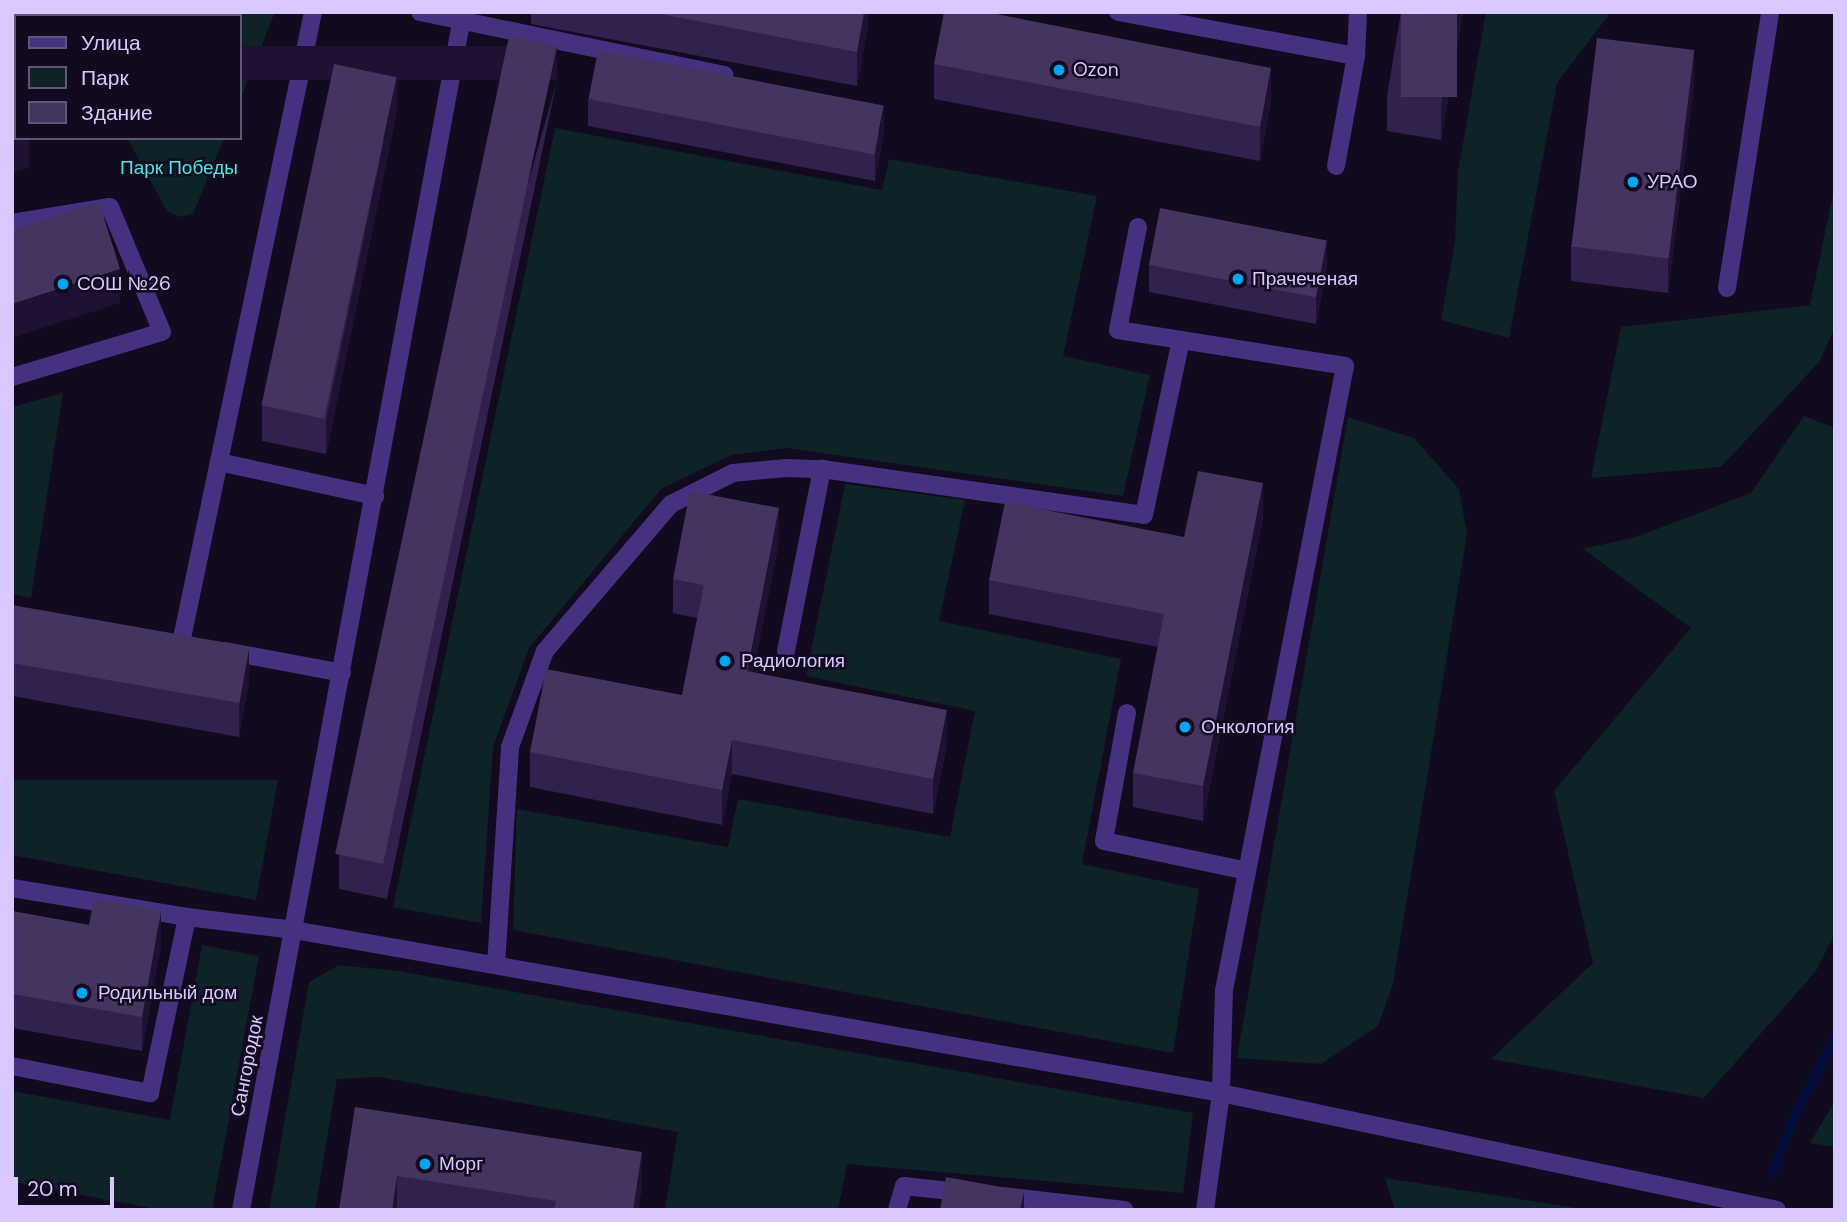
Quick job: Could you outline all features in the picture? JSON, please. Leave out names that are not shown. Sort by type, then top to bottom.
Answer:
[{"type":"street","points":[[195,645],[219,462],[313,12]]},
{"type":"street","points":[[419,12],[463,17],[744,79]]},
{"type":"street","points":[[1118,12],[1356,57]]},
{"type":"street","points":[[1336,166],[1356,57],[1358,12]]},
{"type":"street","points":[[1727,288],[1770,12]]},
{"type":"street","name":"Сангородок","points":[[241,1210],[463,17]]},
{"type":"street","points":[[12,223],[110,207],[162,332],[12,377]]},
{"type":"street","points":[[1138,228],[1118,330],[1345,366],[1224,990],[1221,1093],[1205,1210]]},
{"type":"street","points":[[496,965],[510,747],[545,652],[671,504],[733,473],[822,469],[1144,515],[1181,340]]},
{"type":"street","points":[[219,462],[375,496]]},
{"type":"street","points":[[786,652],[822,469]]},
{"type":"street","points":[[157,638],[342,673]]},
{"type":"street","points":[[1127,713],[1104,841],[1247,871]]},
{"type":"street","points":[[12,888],[187,917],[294,930],[1221,1093],[1777,1210]]},
{"type":"street","points":[[12,1066],[150,1093],[187,917]]},
{"type":"street","points":[[897,1210],[904,1186],[1045,1205],[1124,1210]]},
{"type":"green space","name":"Парк Победы","points":[[12,12],[275,12],[242,95],[242,14],[14,14],[12,68]]},
{"type":"green space","points":[[1486,12],[1611,12],[1557,83],[1509,338],[1441,320],[1455,242],[1458,172]]},
{"type":"green space","points":[[555,128],[882,190],[889,159],[1097,196],[1063,356],[1150,375],[1123,496],[787,448],[731,455],[661,489],[529,648],[493,747],[481,923],[393,907]]},
{"type":"green space","name":"Парк Победы","points":[[128,140],[223,140],[193,214],[179,217],[167,211]]},
{"type":"green space","points":[[1835,185],[1835,328],[1819,362],[1721,467],[1591,478],[1621,327],[1810,305]]},
{"type":"green space","points":[[63,393],[31,598],[12,594],[12,407]]},
{"type":"green space","points":[[1804,416],[1835,428],[1835,933],[1816,971],[1704,1098],[1491,1059],[1593,963],[1554,791],[1691,628],[1583,549],[1636,537],[1751,493]]},
{"type":"green space","points":[[1348,417],[1414,438],[1459,489],[1467,534],[1393,984],[1378,1026],[1321,1064],[1237,1058]]},
{"type":"green space","points":[[845,484],[965,500],[939,621],[1121,659],[1082,864],[1199,889],[1173,1053],[513,930],[517,809],[728,847],[738,799],[950,837],[975,711],[806,676]]},
{"type":"green space","points":[[12,780],[278,780],[256,900],[12,855]]},
{"type":"green space","points":[[202,945],[259,956],[212,1210],[162,1210],[12,1182],[12,1091],[170,1120]]},
{"type":"green space","points":[[339,965],[398,971],[1193,1113],[1183,1193],[847,1164],[838,1210],[665,1210],[678,1132],[380,1077],[337,1079],[315,1210],[269,1210],[309,982]]},
{"type":"green space","points":[[1835,1101],[1835,1147],[1810,1143]]},
{"type":"green space","points":[[1385,1178],[1589,1210],[1395,1210]]},
{"type":"building","points":[[650,12],[864,12],[857,52]]},
{"type":"building","points":[[944,12],[986,12],[1271,68],[1260,127],[934,64]]},
{"type":"building","points":[[1401,12],[1457,12],[1457,97],[1401,97]]},
{"type":"building","points":[[509,36],[557,46],[383,864],[335,854]]},
{"type":"building","name":"УРАО","points":[[1597,38],[1694,50],[1669,258],[1571,246]]},
{"type":"building","points":[[598,50],[884,106],[874,155],[588,99]]},
{"type":"building","points":[[334,64],[397,77],[324,419],[261,405]]},
{"type":"building","points":[[12,83],[14,138],[12,139]]},
{"type":"building","points":[[99,202],[120,269],[12,304],[12,230]]},
{"type":"building","points":[[1160,208],[1327,240],[1316,297],[1149,265]]},
{"type":"building","name":"Онкология","points":[[1198,471],[1263,483],[1203,786],[1133,773],[1164,614],[989,580],[1005,502],[1184,537]]},
{"type":"building","name":"Радиология","points":[[690,491],[779,508],[747,671],[947,710],[933,779],[732,740],[722,790],[530,752],[546,669],[682,695],[704,585],[673,579]]},
{"type":"building","points":[[12,605],[249,647],[239,703],[12,663]]},
{"type":"building","name":"Родильный дом","points":[[94,899],[161,911],[142,1017],[12,994],[12,911],[89,925]]},
{"type":"building","points":[[355,1107],[642,1152],[633,1210],[554,1210],[556,1201],[397,1176],[392,1210],[339,1210]]},
{"type":"building","points":[[946,1177],[1024,1191],[1020,1210],[940,1210]]},
{"type":"waterway","points":[[1772,1174],[1793,1120],[1835,1037]]},
{"type":"place","name":"Ozon","points":[[1059,70]]},
{"type":"place","name":"УРАО","points":[[1633,182]]},
{"type":"place","name":"Прачеченая","points":[[1238,279]]},
{"type":"place","name":"СОШ №26","points":[[63,284]]},
{"type":"place","name":"Радиология","points":[[725,661]]},
{"type":"place","name":"Онкология","points":[[1185,727]]},
{"type":"place","name":"Родильный дом","points":[[82,993]]},
{"type":"place","name":"Морг","points":[[425,1164]]}]
